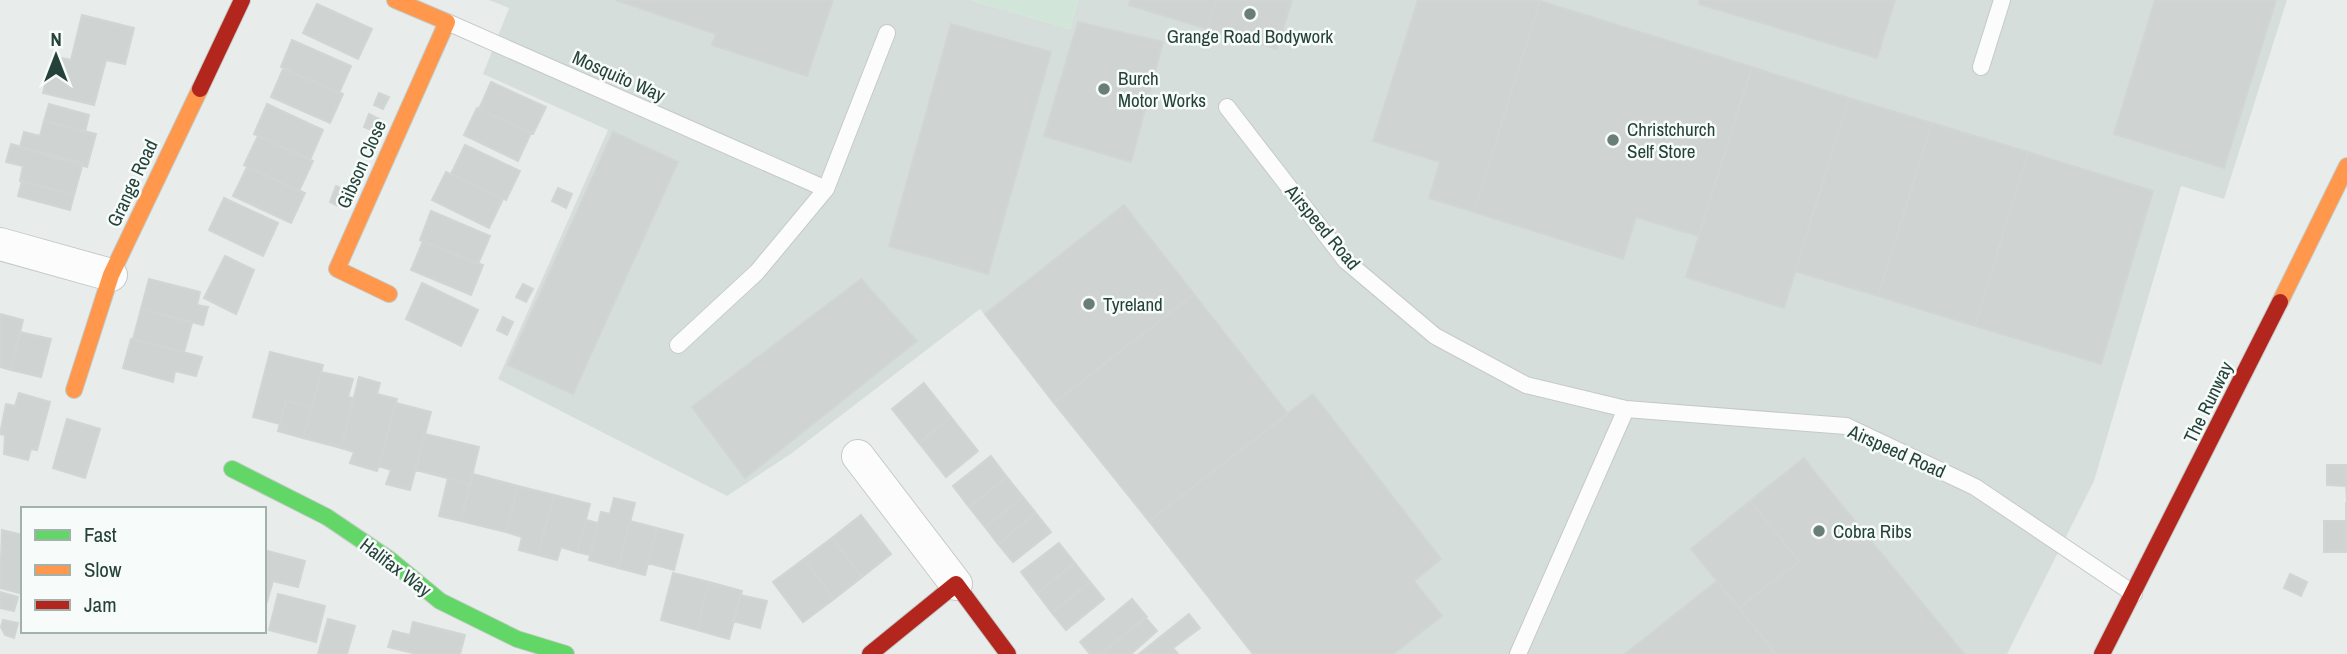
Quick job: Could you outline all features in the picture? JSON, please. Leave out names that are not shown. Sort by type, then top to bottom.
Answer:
[{"type":"street","name":"Grange Road","points":[[74,390],[111,275],[242,0]]},
{"type":"street","name":"Mosquito Way","points":[[396,0],[447,22]]},
{"type":"street","name":"Gibson Close","points":[[389,294],[337,269],[447,22]]},
{"type":"street","name":"The Runway","points":[[2102,654],[2347,166]]},
{"type":"street","points":[[0,244],[111,275]]},
{"type":"street","points":[[858,456],[1008,654]]},
{"type":"street","name":"Halifax Way","points":[[232,469],[327,517],[388,559],[440,601],[516,647],[566,654]]},
{"type":"street","points":[[870,654],[956,584]]},
{"type":"lane","points":[[1982,67],[2002,0]]},
{"type":"lane","name":"Mosquito Way","points":[[447,22],[826,189]]},
{"type":"lane","points":[[678,345],[757,272],[826,189],[887,33]]},
{"type":"lane","name":"Airspeed Road","points":[[1227,107],[1346,261],[1434,336],[1526,385],[1626,409],[1846,426],[1975,487],[2134,594]]},
{"type":"lane","points":[[1518,654],[1626,409]]},
{"type":"shaded area","points":[[489,0],[970,0],[1070,29],[1078,0],[2287,0],[2224,199],[2181,186],[2094,481],[2007,654],[1253,654],[980,309],[792,453],[727,496],[498,379],[608,130],[483,74],[509,8]]},
{"type":"green space","points":[[970,0],[1078,0],[1070,29]]},
{"type":"building","points":[[616,0],[833,0],[807,76],[712,45],[716,34]]},
{"type":"building","points":[[1130,0],[1216,0],[1207,29],[1129,5]]},
{"type":"building","name":"Grange Road Bodywork","points":[[1216,0],[1292,0],[1277,49],[1207,29]]},
{"type":"building","points":[[1418,0],[1540,1],[1474,212],[1429,198],[1440,162],[1373,141]]},
{"type":"building","points":[[1700,0],[1895,0],[1877,58],[1699,4]]},
{"type":"building","points":[[2155,0],[2276,0],[2224,168],[2114,134]]},
{"type":"building","name":"Christchurch Self Store","points":[[1540,1],[1752,67],[1698,236],[1636,217],[1623,259],[1474,212]]},
{"type":"building","points":[[317,4],[372,29],[358,59],[303,33]]},
{"type":"building","points":[[82,15],[134,28],[125,64],[106,60],[94,105],[43,93],[52,56],[71,60]]},
{"type":"building","name":"Burch Motor Works","points":[[1078,22],[1163,42],[1131,162],[1044,136]]},
{"type":"building","points":[[951,24],[1051,52],[988,274],[889,246]]},
{"type":"building","points":[[292,40],[351,66],[339,93],[281,67]]},
{"type":"building","points":[[1752,67],[1849,98],[1784,308],[1686,277]]},
{"type":"building","points":[[283,69],[343,94],[330,123],[271,97]]},
{"type":"building","points":[[491,82],[546,107],[533,134],[479,109]]},
{"type":"building","points":[[379,93],[389,97],[383,109],[374,105]]},
{"type":"building","points":[[1849,98],[1932,123],[1878,296],[1795,271]]},
{"type":"building","points":[[49,104],[89,115],[85,132],[44,121]]},
{"type":"building","points":[[267,104],[323,130],[310,160],[254,134]]},
{"type":"building","points":[[477,108],[531,133],[518,161],[464,135]]},
{"type":"building","points":[[369,114],[379,119],[373,131],[364,127]]},
{"type":"building","points":[[44,121],[96,134],[87,167],[20,147],[24,132],[40,136]]},
{"type":"building","points":[[1932,123],[2028,152],[1975,326],[1878,296]]},
{"type":"building","points":[[613,132],[678,162],[573,394],[508,365]]},
{"type":"building","points":[[258,136],[313,161],[299,191],[244,165]]},
{"type":"building","points":[[11,144],[83,163],[74,195],[20,181],[23,166],[6,162]]},
{"type":"building","points":[[465,145],[520,171],[506,200],[451,174]]},
{"type":"building","points":[[2028,152],[2153,191],[2101,364],[1975,326]]},
{"type":"building","points":[[247,167],[305,193],[291,223],[233,196]]},
{"type":"building","points":[[446,172],[503,199],[489,228],[432,200]]},
{"type":"building","points":[[22,181],[74,195],[70,210],[18,196]]},
{"type":"building","points":[[336,186],[345,190],[338,206],[330,202]]},
{"type":"building","points":[[558,188],[572,194],[566,208],[552,201]]},
{"type":"building","points":[[224,198],[278,223],[263,256],[209,230]]},
{"type":"building","name":"Tyreland","points":[[1124,205],[1194,294],[1054,403],[985,314]]},
{"type":"building","points":[[431,211],[490,236],[478,264],[420,240]]},
{"type":"building","points":[[423,241],[483,265],[471,295],[411,270]]},
{"type":"building","points":[[225,256],[254,270],[236,314],[204,298]]},
{"type":"building","points":[[149,279],[200,292],[197,305],[208,307],[203,325],[141,309]]},
{"type":"building","points":[[861,279],[917,341],[745,478],[692,407]]},
{"type":"building","points":[[422,283],[478,310],[461,346],[406,319]]},
{"type":"building","points":[[523,284],[533,289],[526,302],[516,297]]},
{"type":"building","points":[[1194,294],[1288,414],[1149,521],[1054,403]]},
{"type":"building","points":[[141,309],[192,323],[184,352],[133,339]]},
{"type":"building","points":[[0,314],[23,320],[11,370],[0,367]]},
{"type":"building","points":[[503,317],[513,322],[507,335],[497,330]]},
{"type":"building","points":[[20,332],[51,339],[41,377],[11,370]]},
{"type":"building","points":[[131,339],[202,357],[196,376],[175,371],[173,382],[123,368]]},
{"type":"building","points":[[270,352],[323,365],[312,408],[286,401],[280,424],[253,417]]},
{"type":"building","points":[[321,372],[353,379],[348,397],[354,398],[341,448],[303,438]]},
{"type":"building","points":[[359,377],[380,383],[377,394],[397,399],[377,471],[350,463],[354,452],[341,448]]},
{"type":"building","points":[[924,383],[951,417],[919,443],[892,409]]},
{"type":"building","points":[[19,393],[50,402],[37,450],[31,449],[28,460],[4,454],[5,435],[0,434],[6,404],[15,406]]},
{"type":"building","points":[[1313,394],[1441,559],[1414,581],[1442,616],[1393,654],[1253,654],[1149,521]]},
{"type":"building","points":[[286,401],[312,408],[303,438],[278,431]]},
{"type":"building","points":[[396,403],[431,412],[410,490],[386,484],[391,470],[379,466]]},
{"type":"building","points":[[951,417],[978,451],[946,477],[919,443]]},
{"type":"building","points":[[67,419],[100,429],[85,478],[53,468]]},
{"type":"building","points":[[425,434],[479,447],[470,484],[416,470]]},
{"type":"building","points":[[991,456],[1007,477],[969,507],[953,486]]},
{"type":"building","name":"Cobra Ribs","points":[[1804,458],[1964,654],[1776,654],[1739,608],[1799,561],[1750,501]]},
{"type":"building","points":[[2327,465],[2347,465],[2347,502],[2346,486],[2327,485]]},
{"type":"building","points":[[473,474],[518,486],[506,532],[461,521]]},
{"type":"building","points":[[1007,477],[1023,497],[985,527],[969,507]]},
{"type":"building","points":[[448,478],[470,484],[461,521],[439,516]]},
{"type":"building","points":[[518,486],[554,495],[538,555],[519,550],[522,537],[506,532]]},
{"type":"building","points":[[554,495],[590,504],[577,552],[561,547],[557,560],[538,555]]},
{"type":"building","points":[[1023,497],[1036,513],[998,544],[985,527]]},
{"type":"building","points":[[614,498],[635,503],[618,568],[589,560],[601,512],[610,514]]},
{"type":"building","points":[[1750,501],[1799,561],[1739,608],[1691,549]]},
{"type":"building","points":[[2346,502],[2347,552],[2324,552],[2324,521],[2346,521]]},
{"type":"building","points":[[1036,513],[1051,532],[1013,562],[998,544]]},
{"type":"building","points":[[861,515],[891,554],[862,577],[832,538]]},
{"type":"building","points":[[586,520],[598,523],[590,555],[577,552]]},
{"type":"building","points":[[630,521],[657,528],[645,575],[618,568]]},
{"type":"building","points":[[657,528],[683,535],[674,570],[648,563]]},
{"type":"building","points":[[2,530],[21,535],[21,593],[0,588]]},
{"type":"building","points":[[832,538],[862,577],[834,599],[804,559]]},
{"type":"building","points":[[1059,543],[1075,563],[1037,593],[1021,572]]},
{"type":"building","points":[[266,551],[305,561],[298,587],[273,581],[267,602]]},
{"type":"building","points":[[804,559],[834,599],[803,622],[773,582]]},
{"type":"building","points":[[1075,563],[1090,582],[1052,613],[1037,593]]},
{"type":"building","points":[[673,573],[709,582],[697,630],[661,620]]},
{"type":"building","points":[[2290,574],[2307,582],[2301,596],[2284,588]]},
{"type":"building","points":[[1717,581],[1776,654],[1625,654]]},
{"type":"building","points":[[709,582],[742,591],[729,639],[697,630]]},
{"type":"building","points":[[1090,582],[1104,599],[1066,630],[1052,613]]},
{"type":"building","points":[[0,592],[18,597],[14,611],[0,608]]},
{"type":"building","points":[[278,594],[325,606],[316,642],[269,630]]},
{"type":"building","points":[[740,595],[767,601],[760,628],[733,621]]},
{"type":"building","points":[[1132,599],[1147,617],[1101,654],[1090,654],[1080,642]]},
{"type":"building","points":[[1189,614],[1200,628],[1173,648],[1178,654],[1139,654]]},
{"type":"building","points":[[1145,617],[1157,631],[1131,654],[1101,654]]},
{"type":"building","points":[[328,619],[355,626],[347,654],[318,654]]},
{"type":"building","points":[[3,620],[18,623],[14,638],[5,635],[1,627]]},
{"type":"building","points":[[413,622],[465,635],[460,654],[417,654],[388,647],[393,631],[410,635]]},
{"type":"traffic: fast","points":[[232,469],[327,517],[389,559],[440,601],[517,639],[566,654]]},
{"type":"traffic: slow","points":[[389,294],[337,269],[447,22],[395,0]]},
{"type":"traffic: slow","points":[[74,390],[111,275],[200,89]]},
{"type":"traffic: slow","points":[[2280,302],[2347,166]]},
{"type":"traffic: jam","points":[[200,89],[242,0]]},
{"type":"traffic: jam","points":[[2102,654],[2280,302]]},
{"type":"traffic: jam","points":[[870,654],[956,584],[1008,654]]},
{"type":"place","name":"Grange Road Bodywork","points":[[1250,14]]},
{"type":"place","name":"Burch Motor Works","points":[[1104,89]]},
{"type":"place","name":"Christchurch Self Store","points":[[1613,140]]},
{"type":"place","name":"Tyreland","points":[[1089,304]]},
{"type":"place","name":"Cobra Ribs","points":[[1819,531]]}]
